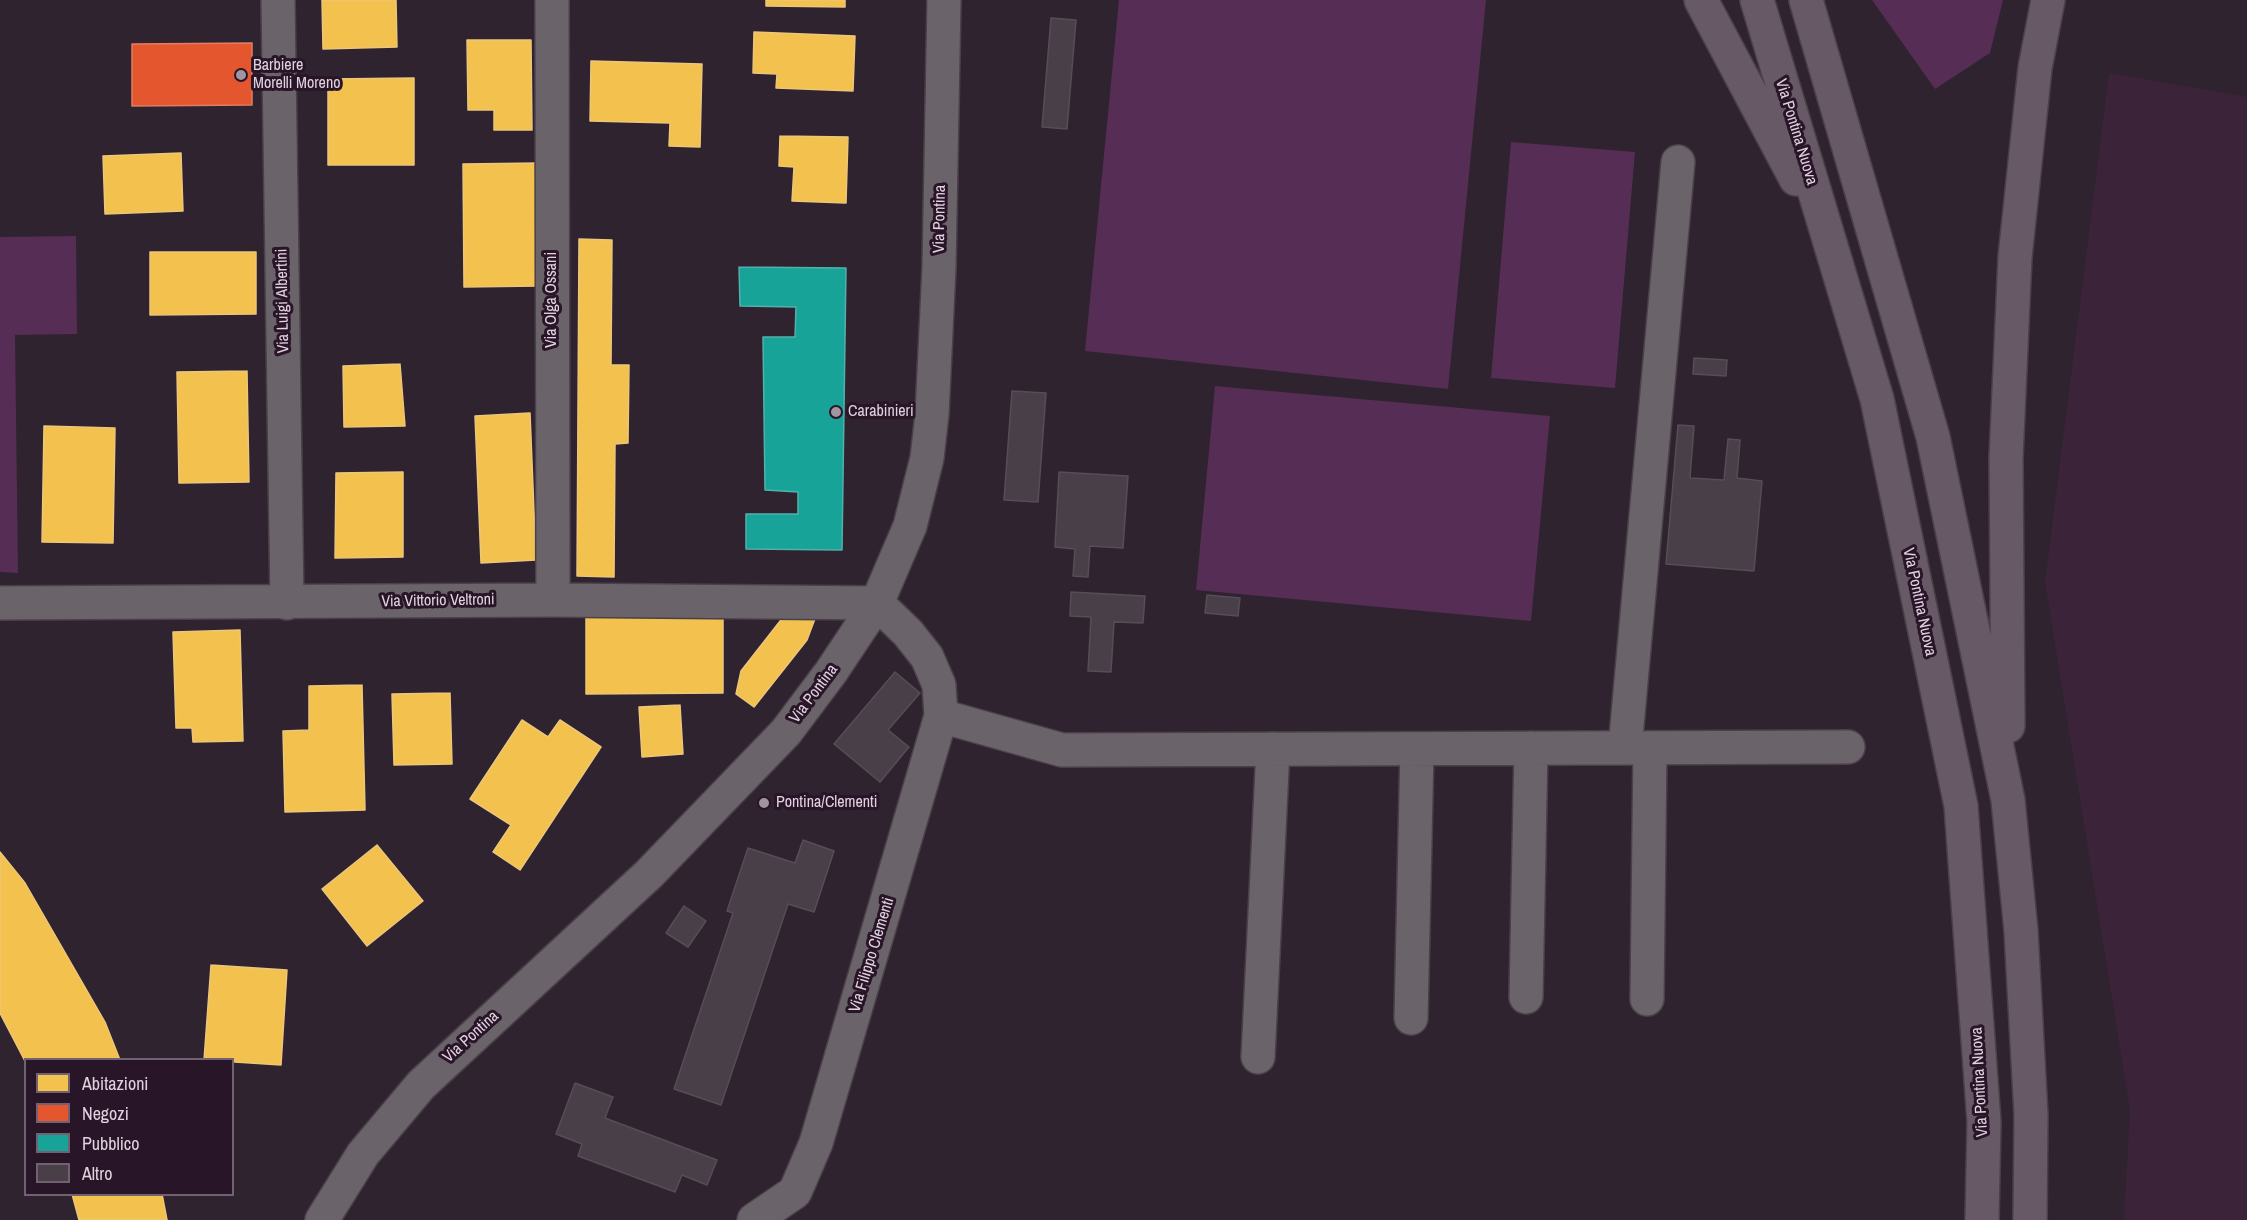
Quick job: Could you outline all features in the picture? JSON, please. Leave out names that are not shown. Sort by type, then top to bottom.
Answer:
[{"type":"highway","points":[[1701,0],[1831,246]]},
{"type":"highway","name":"Via Pontina Nuova","points":[[1756,0],[1877,399],[1961,806],[1983,1122],[1982,1220]]},
{"type":"highway","points":[[1806,0],[1933,437],[2008,800]]},
{"type":"highway","points":[[2030,1220],[2030,1092],[2021,931],[2008,800],[2006,458],[2014,269],[2035,68],[2048,0]]},
{"type":"street","name":"Via Luigi Albertini","points":[[278,0],[287,603]]},
{"type":"street","name":"Via Olga Ossani","points":[[552,0],[553,600]]},
{"type":"street","name":"Via Pontina","points":[[322,1220],[363,1154],[421,1085],[649,874],[786,732],[831,672],[877,603],[910,526],[920,494],[930,425],[939,268],[944,0]]},
{"type":"street","points":[[1647,999],[1637,748],[1678,162]]},
{"type":"street","name":"Via Vittorio Veltroni","points":[[0,603],[553,600],[877,603]]},
{"type":"street","name":"Via Filippo Clementi","points":[[754,1220],[793,1211],[816,1143],[941,716],[939,685],[927,657],[908,633],[877,603]]},
{"type":"street","points":[[941,716],[1062,750],[1848,747]]},
{"type":"street","points":[[1526,997],[1531,748]]},
{"type":"street","points":[[1258,1057],[1273,749]]},
{"type":"street","points":[[1411,1018],[1417,749]]},
{"type":"shaded area","points":[[1119,0],[1486,0],[1448,389],[1085,351]]},
{"type":"shaded area","points":[[1872,0],[2003,0],[1990,53],[1935,89]]},
{"type":"shaded area","points":[[2109,73],[2247,97],[2247,1220],[2124,1220],[2130,1110],[2045,582]]},
{"type":"shaded area","points":[[1511,142],[1635,152],[1615,388],[1491,378]]},
{"type":"shaded area","points":[[76,236],[77,334],[15,335],[18,573],[0,572],[0,237]]},
{"type":"shaded area","points":[[1215,386],[1550,416],[1531,621],[1196,590]]},
{"type":"building: Abitazioni","points":[[322,0],[396,0],[397,47],[323,49]]},
{"type":"building: Abitazioni","points":[[766,0],[845,0],[845,7],[766,6]]},
{"type":"building: Abitazioni","points":[[754,32],[855,36],[853,91],[776,88],[777,74],[753,73]]},
{"type":"building: Abitazioni","points":[[467,40],[531,40],[532,130],[494,130],[494,110],[468,110]]},
{"type":"building: Abitazioni","points":[[591,61],[702,64],[700,147],[669,146],[670,123],[590,121]]},
{"type":"building: Abitazioni","points":[[414,78],[414,165],[328,165],[328,79]]},
{"type":"building: Abitazioni","points":[[780,136],[848,137],[846,203],[792,201],[794,167],[779,166]]},
{"type":"building: Abitazioni","points":[[181,153],[183,211],[105,214],[103,156]]},
{"type":"building: Abitazioni","points":[[537,163],[538,286],[464,287],[463,164]]},
{"type":"building: Abitazioni","points":[[579,239],[612,240],[611,365],[629,365],[628,443],[615,444],[614,577],[577,576]]},
{"type":"building: Abitazioni","points":[[150,252],[256,252],[256,314],[150,315]]},
{"type":"building: Abitazioni","points":[[400,364],[405,426],[344,427],[343,366]]},
{"type":"building: Abitazioni","points":[[247,371],[249,482],[179,483],[177,372]]},
{"type":"building: Abitazioni","points":[[530,413],[536,560],[481,563],[475,416]]},
{"type":"building: Abitazioni","points":[[44,426],[115,428],[113,543],[42,542]]},
{"type":"building: Abitazioni","points":[[403,472],[403,557],[335,558],[336,473]]},
{"type":"building: Abitazioni","points":[[784,616],[816,616],[807,640],[754,707],[736,694],[741,671]]},
{"type":"building: Abitazioni","points":[[586,617],[723,617],[723,693],[586,694]]},
{"type":"building: Abitazioni","points":[[240,630],[243,741],[193,742],[192,728],[176,728],[173,632]]},
{"type":"building: Abitazioni","points":[[362,685],[365,810],[285,812],[283,731],[309,730],[309,686]]},
{"type":"building: Abitazioni","points":[[450,693],[452,764],[394,765],[392,694]]},
{"type":"building: Abitazioni","points":[[680,705],[683,754],[642,757],[639,707]]},
{"type":"building: Abitazioni","points":[[522,720],[548,737],[560,720],[601,747],[520,870],[493,852],[511,825],[470,799]]},
{"type":"building: Abitazioni","points":[[377,845],[423,901],[367,946],[322,889]]},
{"type":"building: Abitazioni","points":[[0,852],[25,883],[105,1022],[119,1058],[24,1059],[0,1013]]},
{"type":"building: Abitazioni","points":[[211,965],[287,970],[281,1065],[234,1062],[234,1058],[204,1058]]},
{"type":"building: Abitazioni","points":[[73,1196],[162,1196],[167,1220],[79,1220]]},
{"type":"building: Negozi","points":[[252,43],[252,105],[132,106],[132,44]]},
{"type":"building: Pubblico","points":[[739,267],[846,268],[842,550],[746,549],[746,514],[798,514],[798,492],[765,490],[763,337],[795,337],[796,307],[740,306]]},
{"type":"building: Altro","points":[[1051,18],[1076,20],[1067,129],[1042,127]]},
{"type":"building: Altro","points":[[1694,358],[1727,360],[1726,376],[1693,374]]},
{"type":"building: Altro","points":[[1012,391],[1046,393],[1038,502],[1004,500]]},
{"type":"building: Altro","points":[[1678,425],[1694,426],[1690,478],[1724,480],[1728,439],[1740,440],[1737,478],[1762,481],[1754,571],[1666,564]]},
{"type":"building: Altro","points":[[1059,472],[1128,476],[1123,548],[1090,546],[1088,577],[1073,576],[1075,549],[1055,547]]},
{"type":"building: Altro","points":[[1071,592],[1145,596],[1143,623],[1114,622],[1111,672],[1088,671],[1091,617],[1070,616]]},
{"type":"building: Altro","points":[[1207,595],[1240,598],[1238,616],[1205,613]]},
{"type":"building: Altro","points":[[895,672],[920,693],[888,730],[909,747],[880,782],[834,744]]},
{"type":"building: Altro","points":[[803,840],[834,851],[814,912],[788,904],[721,1105],[674,1089],[733,913],[727,911],[748,848],[795,863]]},
{"type":"building: Altro","points":[[684,906],[706,921],[688,947],[666,933]]},
{"type":"building: Altro","points":[[575,1083],[613,1097],[605,1118],[717,1160],[707,1185],[682,1175],[675,1192],[578,1156],[582,1144],[556,1134]]},
{"type":"place","name":"Barbiere Morelli Moreno","points":[[241,75]]},
{"type":"place","name":"Carabinieri","points":[[836,412]]},
{"type":"place","name":"Pontina/Clementi","points":[[764,803]]}]
